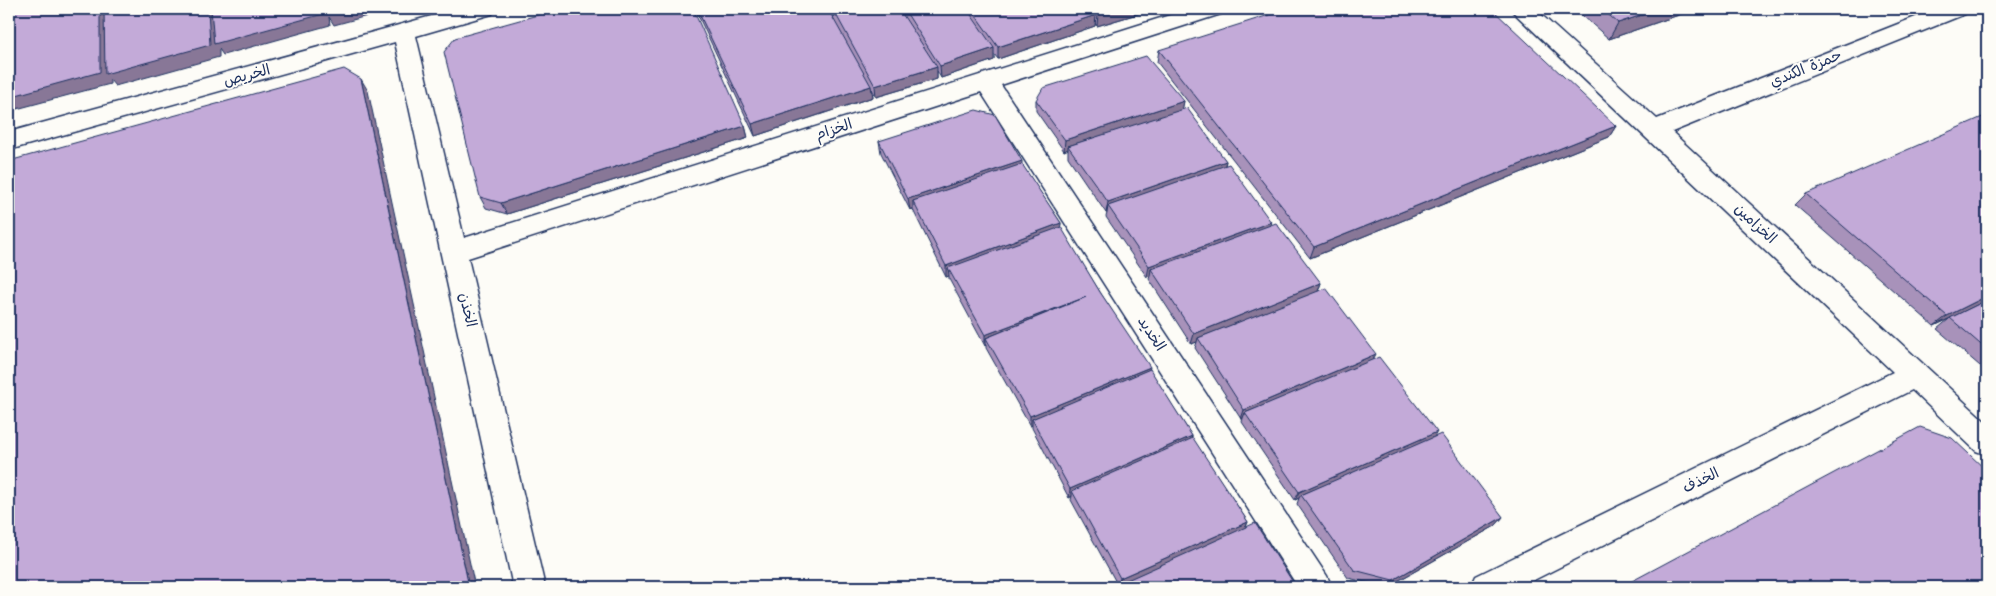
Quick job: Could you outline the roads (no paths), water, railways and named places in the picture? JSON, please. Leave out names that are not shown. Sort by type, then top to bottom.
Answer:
[{"type":"street","name":"الخريص","points":[[9,141],[484,9]]},
{"type":"street","name":"الخزام","points":[[454,252],[1213,9]]},
{"type":"street","name":"الخزامين","points":[[1521,9],[1654,130],[1987,442]]},
{"type":"street","name":"حمزة الكندي","points":[[1654,130],[1957,9]]},
{"type":"street","name":"الخذن","points":[[404,32],[529,587]]},
{"type":"street","name":"الخديد","points":[[986,81],[1316,587]]},
{"type":"street","name":"الخذف","points":[[1486,587],[1915,374]]}]
